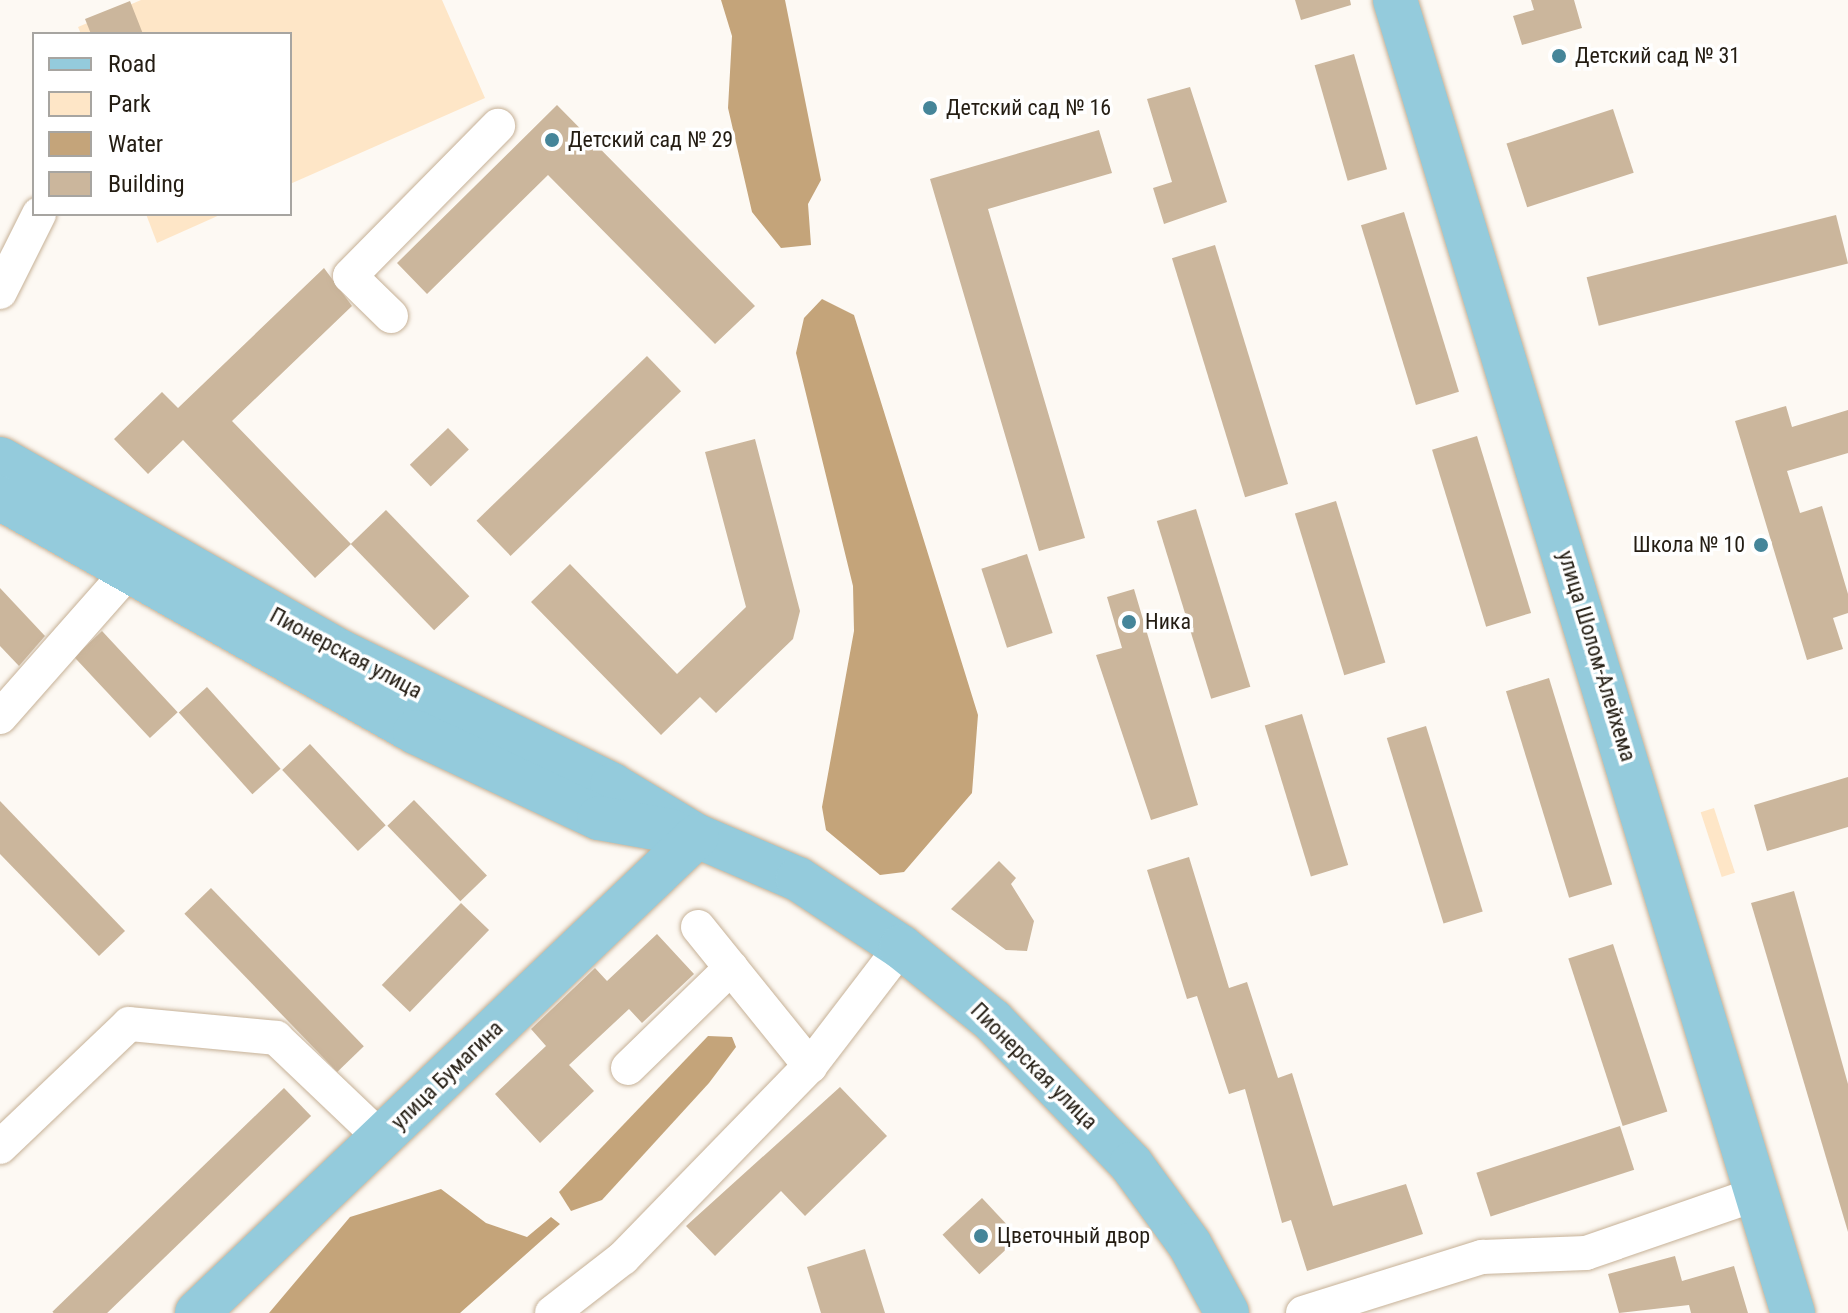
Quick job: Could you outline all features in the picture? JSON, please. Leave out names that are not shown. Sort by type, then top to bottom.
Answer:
[{"type":"main road","name":"улица Шолом-Алейхема","points":[[1395,0],[1793,1313]]},
{"type":"main road","name":"Пионерская улица","points":[[0,459],[341,652],[612,785],[697,836],[798,879],[901,947],[993,1021],[1131,1164],[1190,1245],[1227,1313]]},
{"type":"main road","name":"Пионерская улица","points":[[0,498],[126,574],[415,732],[599,818],[697,836]]},
{"type":"main road","name":"улица Бумагина","points":[[197,1313],[697,836]]},
{"type":"street","points":[[391,316],[350,276],[498,126]]},
{"type":"street","points":[[0,292],[38,216]]},
{"type":"street","points":[[0,717],[126,574]]},
{"type":"street","points":[[698,927],[810,1066]]},
{"type":"street","points":[[552,1313],[623,1258],[810,1066],[901,947]]},
{"type":"street","points":[[628,1068],[731,968]]},
{"type":"street","points":[[0,1147],[129,1024],[276,1038],[381,1138]]},
{"type":"street","points":[[1303,1313],[1482,1257],[1586,1253],[1759,1193]]},
{"type":"green space","points":[[141,0],[442,0],[485,98],[292,183],[292,32],[80,32],[78,27]]},
{"type":"green space","points":[[147,216],[218,216],[157,243]]},
{"type":"green space","points":[[1714,808],[1735,873],[1722,877],[1701,812]]},
{"type":"water","points":[[721,0],[785,0],[821,180],[808,204],[811,245],[781,248],[752,212],[728,108],[732,36]]},
{"type":"water","points":[[822,299],[854,315],[978,715],[972,793],[904,872],[880,875],[826,830],[822,807],[854,631],[853,586],[796,353],[804,318]]},
{"type":"water","points":[[708,1036],[732,1037],[736,1047],[709,1083],[602,1200],[571,1211],[559,1192]]},
{"type":"water","points":[[441,1189],[486,1223],[527,1237],[551,1217],[560,1224],[460,1313],[269,1313],[350,1217]]},
{"type":"building","points":[[1295,0],[1350,0],[1351,5],[1301,20]]},
{"type":"building","points":[[1531,0],[1574,0],[1582,28],[1522,45],[1513,16],[1534,10]]},
{"type":"building","points":[[130,1],[142,32],[90,32],[85,19]]},
{"type":"building","points":[[1354,54],[1387,169],[1348,181],[1315,65]]},
{"type":"building","points":[[1190,87],[1227,202],[1164,224],[1153,188],[1172,182],[1147,99]]},
{"type":"building","points":[[557,105],[755,306],[715,344],[548,175],[427,294],[397,263]]},
{"type":"building","points":[[1613,109],[1634,173],[1527,207],[1506,144]]},
{"type":"building","points":[[1099,130],[1112,173],[988,209],[1085,538],[1039,551],[930,179]]},
{"type":"building","points":[[1404,212],[1459,392],[1416,405],[1361,225]]},
{"type":"building","points":[[1836,215],[1848,264],[1599,326],[1587,277]]},
{"type":"building","points":[[1215,245],[1288,484],[1245,497],[1172,258]]},
{"type":"building","points":[[324,268],[352,306],[232,421],[351,544],[315,578],[183,440],[148,474],[114,439],[162,392],[178,408]]},
{"type":"building","points":[[647,356],[681,391],[511,556],[477,521]]},
{"type":"building","points":[[1786,406],[1792,427],[1848,410],[1848,453],[1787,471],[1800,513],[1822,506],[1848,594],[1848,613],[1833,618],[1843,649],[1807,660],[1735,421]]},
{"type":"building","points":[[448,428],[469,450],[431,486],[410,465]]},
{"type":"building","points":[[1477,436],[1531,613],[1486,627],[1432,450]]},
{"type":"building","points":[[755,439],[800,611],[793,639],[716,713],[700,697],[661,735],[531,602],[570,564],[677,674],[746,607],[705,452]]},
{"type":"building","points":[[1336,501],[1385,663],[1344,675],[1295,514]]},
{"type":"building","points":[[1196,509],[1250,687],[1211,699],[1157,521]]},
{"type":"building","points":[[386,510],[469,596],[434,630],[351,544]]},
{"type":"building","points":[[1027,554],[1053,633],[1007,648],[981,569]]},
{"type":"building","points":[[0,588],[45,636],[19,666],[0,646]]},
{"type":"building","points":[[1134,589],[1198,805],[1151,820],[1096,655],[1122,648],[1107,597]]},
{"type":"building","points":[[102,631],[178,712],[150,738],[74,657]]},
{"type":"building","points":[[1549,678],[1612,885],[1569,898],[1506,691]]},
{"type":"building","points":[[207,687],[281,769],[252,794],[179,712]]},
{"type":"building","points":[[1302,714],[1348,865],[1311,876],[1265,725]]},
{"type":"building","points":[[1426,726],[1483,912],[1444,924],[1387,738]]},
{"type":"building","points":[[310,744],[386,825],[358,851],[282,770]]},
{"type":"building","points":[[1848,777],[1848,827],[1767,851],[1754,805]]},
{"type":"building","points":[[414,800],[487,876],[460,901],[387,826]]},
{"type":"building","points":[[0,801],[125,931],[99,956],[0,854]]},
{"type":"building","points":[[1189,857],[1229,988],[1247,982],[1278,1078],[1292,1073],[1333,1206],[1406,1184],[1423,1234],[1307,1271],[1291,1220],[1282,1223],[1245,1089],[1229,1094],[1197,996],[1187,999],[1147,870]]},
{"type":"building","points":[[999,861],[1016,878],[1011,884],[1034,921],[1027,951],[1006,950],[951,909]]},
{"type":"building","points":[[211,888],[364,1046],[337,1072],[184,914]]},
{"type":"building","points":[[1794,891],[1848,1084],[1848,1232],[1751,903]]},
{"type":"building","points":[[461,903],[489,930],[410,1012],[382,985]]},
{"type":"building","points":[[657,934],[694,974],[642,1023],[629,1009],[569,1065],[594,1091],[540,1143],[495,1094],[546,1046],[531,1029],[595,968],[607,981]]},
{"type":"building","points":[[1613,944],[1667,1111],[1623,1126],[1568,959]]},
{"type":"building","points":[[840,1087],[887,1136],[805,1216],[781,1191],[715,1256],[686,1226]]},
{"type":"building","points":[[284,1088],[311,1116],[107,1313],[52,1312]]},
{"type":"building","points":[[1620,1126],[1634,1170],[1491,1216],[1476,1173]]},
{"type":"building","name":"Цветочный двор","points":[[982,1198],[1019,1237],[979,1274],[943,1235]]},
{"type":"building","points":[[865,1249],[885,1313],[821,1313],[807,1267]]},
{"type":"building","points":[[1675,1256],[1682,1281],[1734,1266],[1748,1313],[1691,1313],[1689,1305],[1619,1313],[1608,1274]]},
{"type":"place","name":"Детский сад № 31","points":[[1559,56]]},
{"type":"place","name":"Детский сад № 16","points":[[930,108]]},
{"type":"place","name":"Детский сад № 29","points":[[552,140]]},
{"type":"place","name":"Школа № 10","points":[[1761,545]]},
{"type":"place","name":"Ника","points":[[1129,622]]},
{"type":"place","name":"Цветочный двор","points":[[981,1236]]}]
